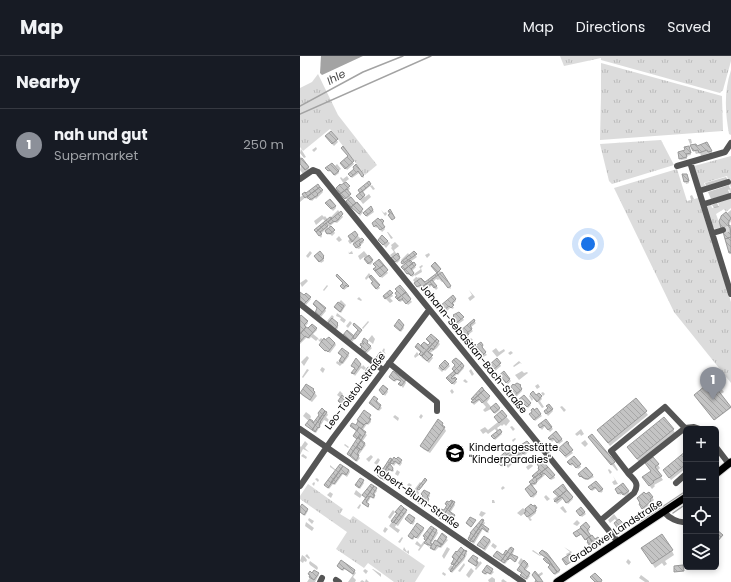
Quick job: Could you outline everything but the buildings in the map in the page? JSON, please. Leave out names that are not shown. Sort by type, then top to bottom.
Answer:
[{"type":"main road","points":[[719,472],[730,463]]},
{"type":"main road","name":"Grabower Landstraße","points":[[562,581],[685,498]]},
{"type":"street","points":[[677,166],[725,152],[731,143]]},
{"type":"street","points":[[690,162],[730,290]]},
{"type":"street","name":"Johann-Sebastian-Bach-Straße","points":[[300,178],[310,170],[314,170],[320,174],[618,542]]},
{"type":"street","points":[[699,192],[728,182]]},
{"type":"street","points":[[704,204],[730,196]]},
{"type":"street","points":[[713,233],[723,230]]},
{"type":"street","points":[[300,304],[383,370]]},
{"type":"street","name":"Leo-Tolstoi-Straße","points":[[300,486],[326,447],[429,310]]},
{"type":"street","points":[[389,363],[437,402],[437,411]]},
{"type":"street","points":[[601,520],[634,493],[637,487],[636,483],[611,451],[665,406],[683,426]]},
{"type":"street","name":"Robert-Blum-Straße","points":[[300,429],[523,582]]},
{"type":"street","points":[[628,473],[683,430]]},
{"type":"street","points":[[719,452],[730,463]]},
{"type":"street","points":[[676,483],[683,477]]},
{"type":"street","points":[[664,512],[669,517],[683,522]]},
{"type":"green space","points":[[560,56],[731,56],[731,61],[723,90],[720,93],[601,60],[601,58],[564,66]]},
{"type":"green space","points":[[601,63],[722,96],[723,131],[600,140]]},
{"type":"green space","points":[[731,70],[731,135],[729,134],[726,102],[727,86]]},
{"type":"green space","points":[[318,74],[338,115],[377,165],[365,175],[330,129],[303,151],[300,147],[300,88],[312,82]]},
{"type":"green space","points":[[661,140],[674,165],[612,184],[609,181],[600,144]]},
{"type":"green space","points":[[731,156],[731,188],[727,176],[704,183],[706,187],[700,187],[694,166]]},
{"type":"green space","points":[[677,169],[687,201],[698,198],[731,302],[731,383],[674,312],[614,188]]},
{"type":"green space","points":[[731,198],[731,208],[726,212],[724,209],[716,214],[721,228],[715,229],[706,207],[711,204],[712,208],[719,206],[718,202]]},
{"type":"green space","points":[[308,484],[343,509],[340,514],[350,520],[353,516],[425,566],[415,582],[394,582],[368,563],[364,568],[336,549],[347,532],[300,499],[300,496]]},
{"type":"shaded area","points":[[321,56],[363,56],[322,75],[320,73]]},
{"type":"waterway","name":"Ihle","points":[[300,106],[363,72],[403,56]]},
{"type":"waterway","points":[[300,114],[431,56]]},
{"type":"waterway","points":[[640,522],[683,493]]},
{"type":"waterway","points":[[673,513],[683,506]]},
{"type":"tunnel","points":[[723,230],[731,228]]},
{"type":"place","name":"nah und gut","points":[[713,400]]},
{"type":"place","name":"Kindertagesstätte \"Kinderparadies\"","points":[[455,453]]}]
